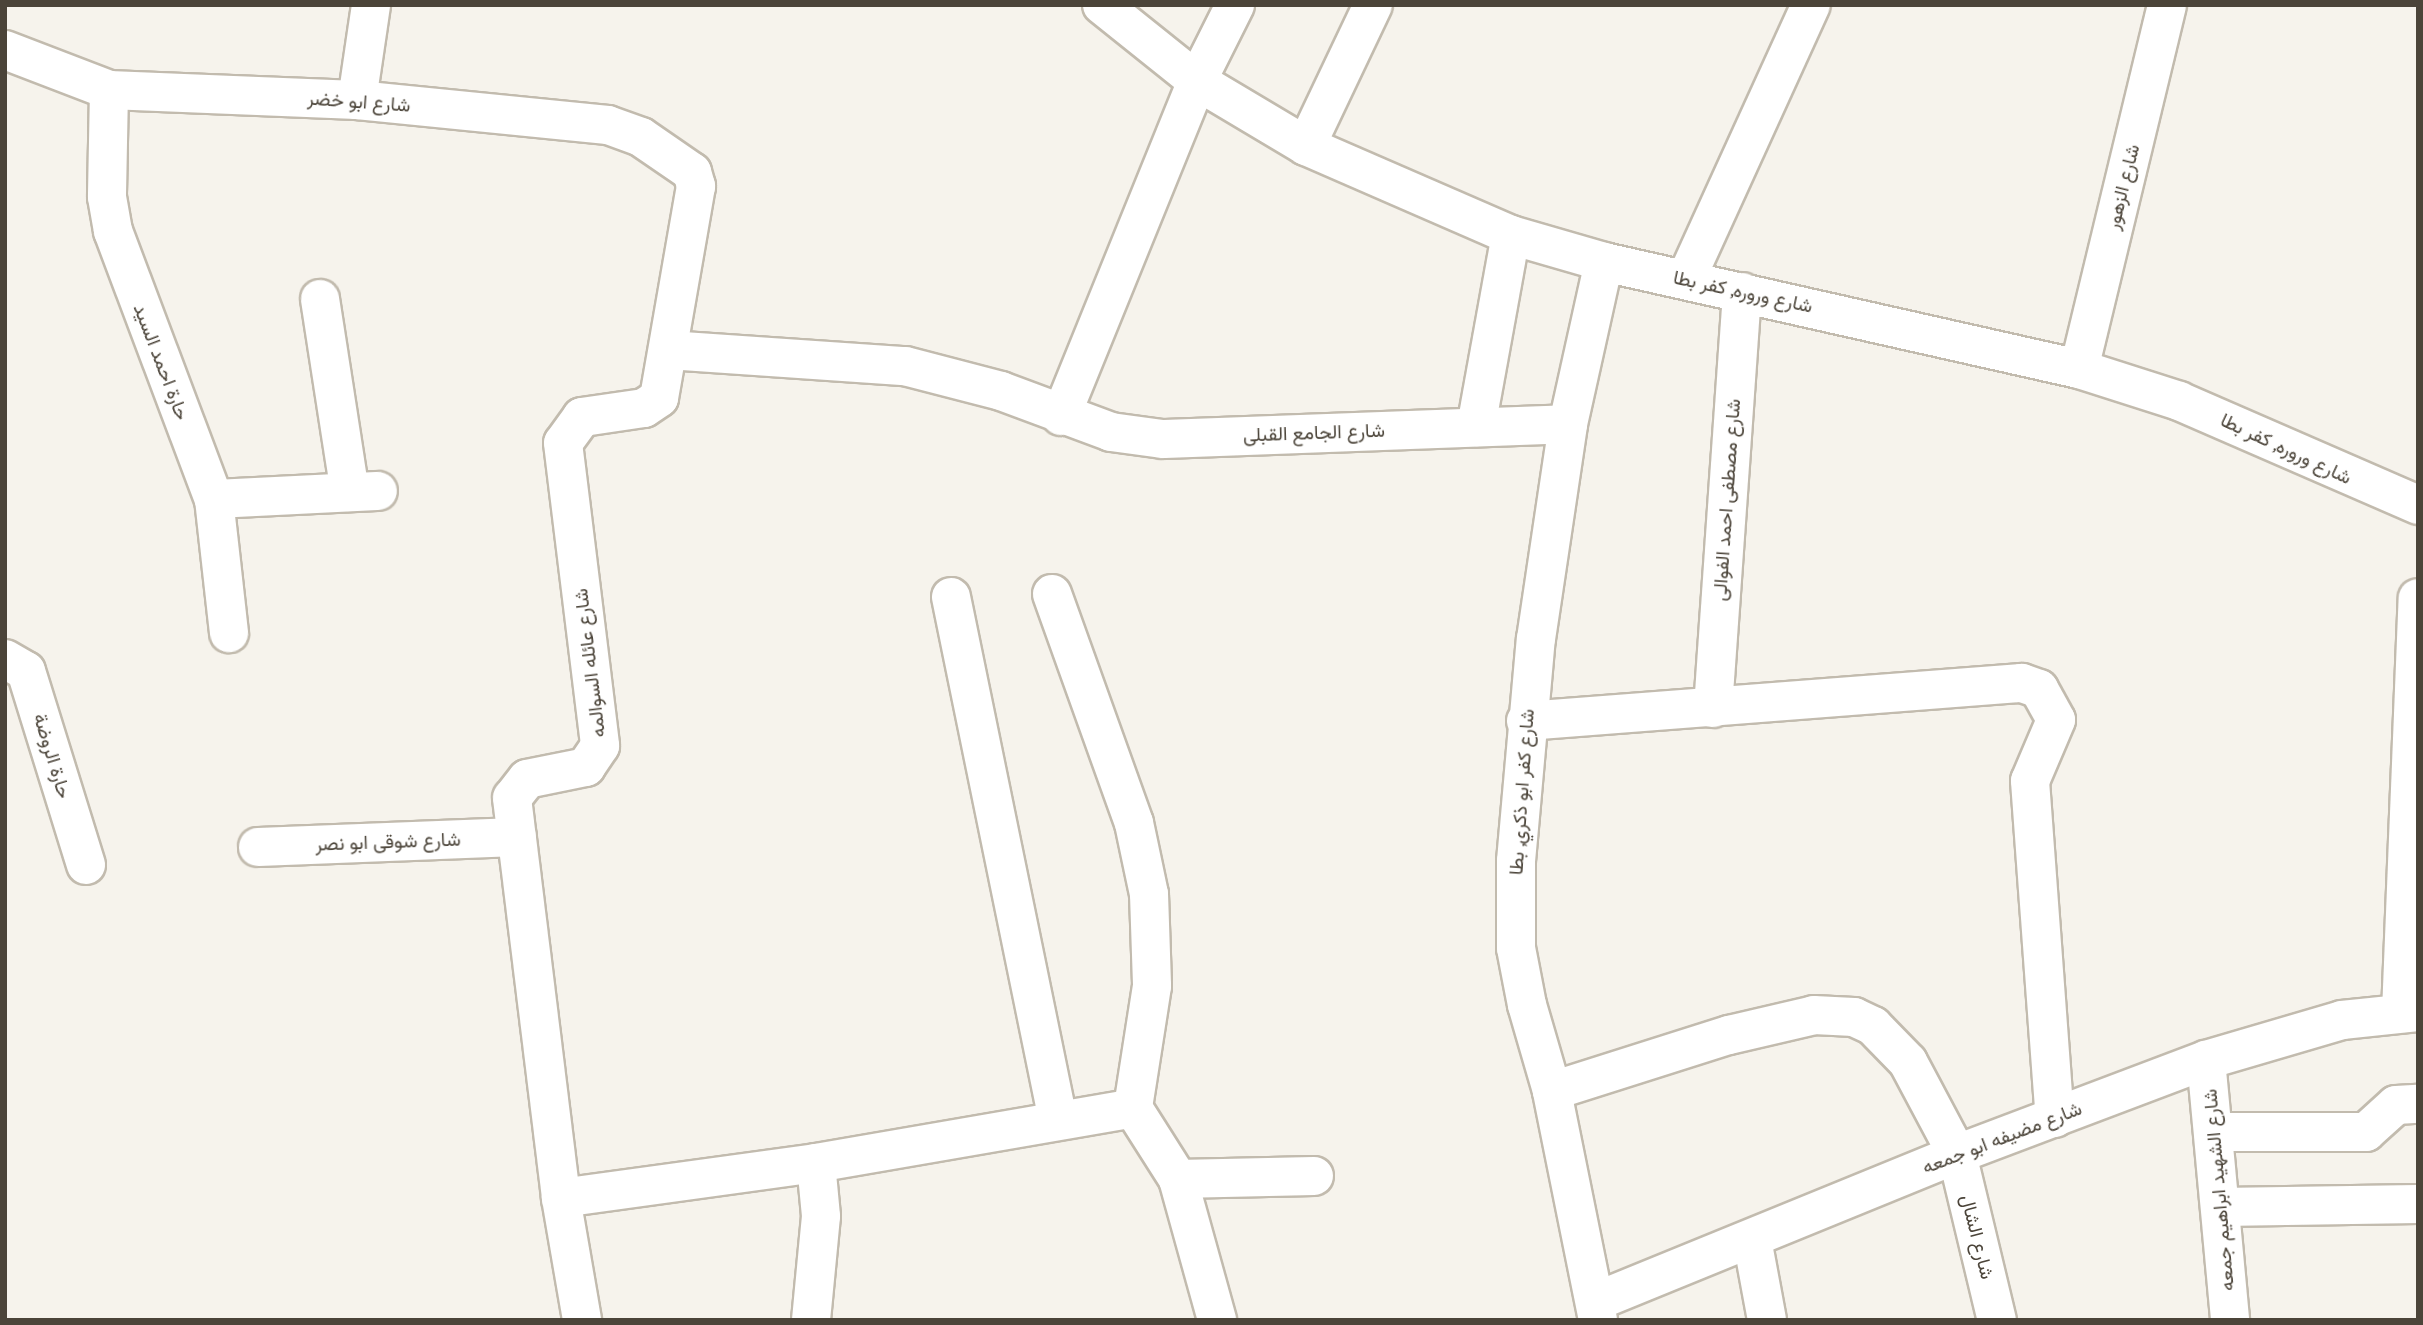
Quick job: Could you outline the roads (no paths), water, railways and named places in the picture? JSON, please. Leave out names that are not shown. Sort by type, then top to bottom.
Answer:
[{"type":"street","points":[[357,100],[371,5]]},
{"type":"street","name":"شارع وروره, كفر بطا","points":[[1102,5],[1197,81],[1306,146],[1511,235],[1604,262],[2079,369],[2179,401],[2418,505]]},
{"type":"street","points":[[1061,416],[1197,81],[1235,5]]},
{"type":"street","points":[[1306,146],[1373,5]]},
{"type":"street","points":[[1686,279],[1811,5]]},
{"type":"street","name":"شارع الزهور","points":[[2079,369],[2167,5]]},
{"type":"street","name":"شارع ابو خضر","points":[[5,50],[109,90],[357,100],[608,125],[683,163],[696,186]]},
{"type":"street","name":"حارة احمد السيد","points":[[109,90],[107,197],[113,231],[214,499],[229,633]]},
{"type":"street","name":"شارع عائله السوالمه","points":[[582,1320],[561,1198],[512,798],[517,787],[527,779],[586,767],[600,746],[566,432],[582,416],[653,405],[668,350],[696,186]]},
{"type":"street","points":[[1476,427],[1511,235]]},
{"type":"street","name":"شارع كفر ابو ذكري, بطا","points":[[1598,1310],[1552,1091],[1516,948],[1526,721],[1569,424],[1604,262]]},
{"type":"street","name":"شارع مصطفى احمد الفوالى","points":[[1713,708],[1742,292]]},
{"type":"street","points":[[214,499],[364,491],[320,299]]},
{"type":"street","name":"شارع الجامع القبلى","points":[[668,350],[905,366],[1001,391],[1061,416],[1111,432],[1163,439],[1569,424]]},
{"type":"street","points":[[1052,594],[1134,823],[1149,894],[1152,986],[1133,1108],[1178,1179],[1217,1320]]},
{"type":"street","points":[[951,597],[1059,1120]]},
{"type":"street","points":[[2409,1012],[2418,598]]},
{"type":"street","name":"حارة الروضة","points":[[5,659],[26,671],[86,865]]},
{"type":"street","points":[[1526,721],[2022,683],[2046,694],[2055,730],[2033,765],[2030,781],[2055,1118]]},
{"type":"street","name":"شارع شوقى ابو نصر","points":[[258,848],[517,837]]},
{"type":"street","name":"شارع مضيفه ابو جمعه","points":[[1598,1310],[1752,1239],[1957,1154],[2206,1060],[2342,1020],[2409,1012]]},
{"type":"street","name":"شارع الشال","points":[[1552,1091],[1729,1035],[1830,1013],[1854,1017],[1889,1038],[1957,1154],[1997,1320]]},
{"type":"street","name":"شارع الشهيد ابراهيم جمعه","points":[[2206,1060],[2216,1132],[2230,1320]]},
{"type":"street","points":[[2216,1132],[2366,1132],[2396,1105],[2418,1104]]},
{"type":"street","points":[[561,1198],[816,1163],[1133,1108]]},
{"type":"street","points":[[811,1320],[821,1216],[816,1163]]},
{"type":"street","points":[[1178,1179],[1314,1176]]},
{"type":"street","points":[[2220,1207],[2418,1204]]},
{"type":"street","points":[[1752,1239],[1767,1320]]}]
